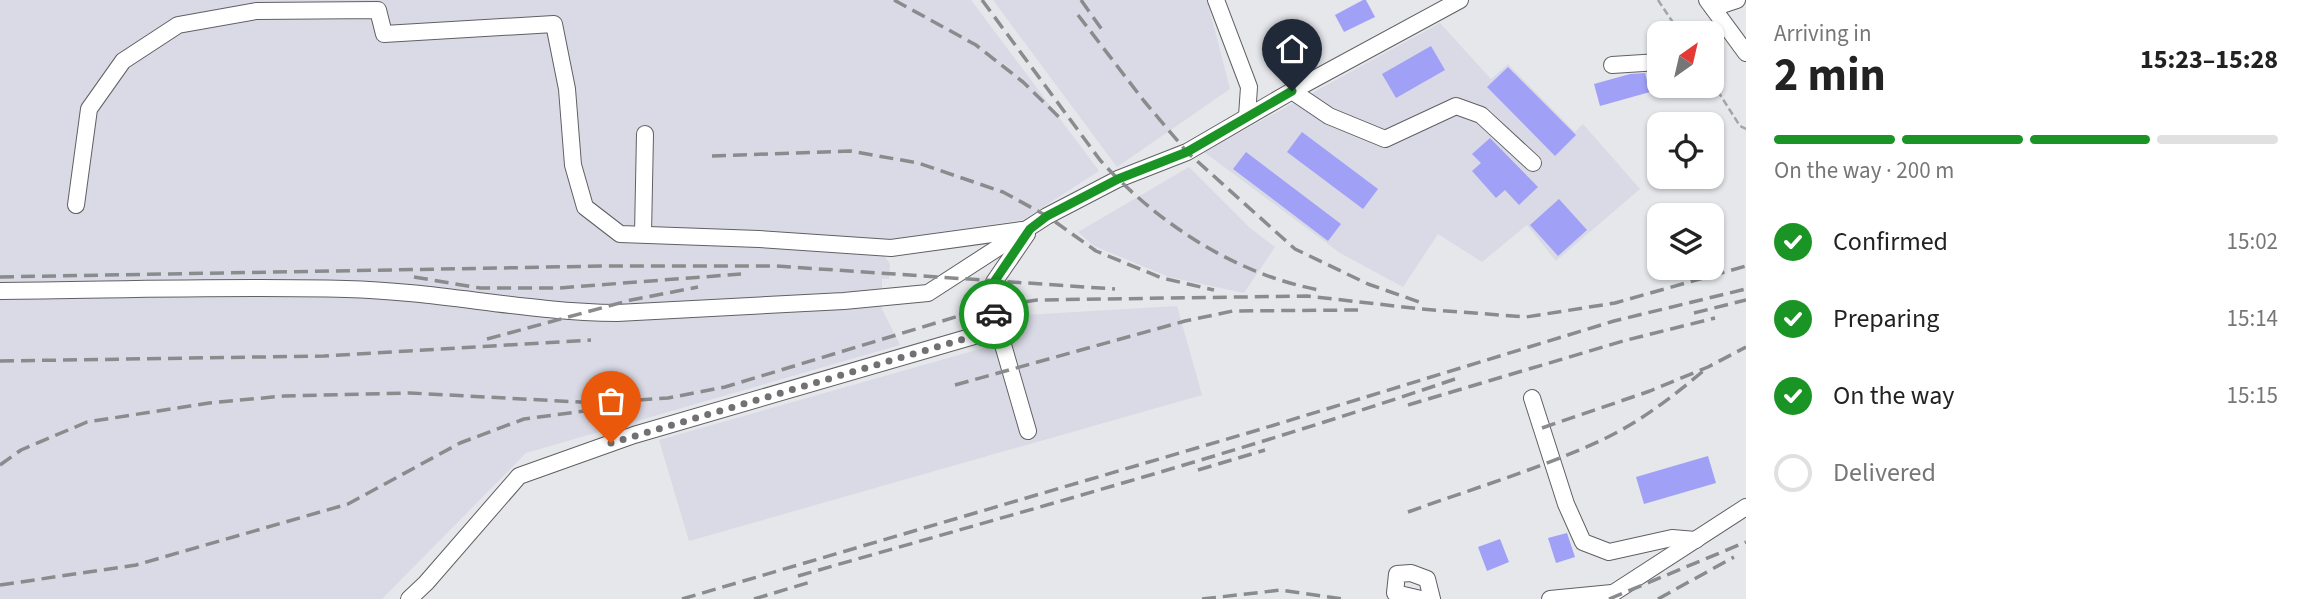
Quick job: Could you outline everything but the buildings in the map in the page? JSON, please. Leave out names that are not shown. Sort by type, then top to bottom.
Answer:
[{"type":"street","points":[[1216,0],[1250,87],[1247,116]]},
{"type":"street","points":[[0,291],[347,289],[457,296],[588,313],[844,301],[928,293],[1047,216],[1118,179],[1187,152],[1292,91],[1461,0]]},
{"type":"street","points":[[1737,0],[1710,4],[1746,53]]},
{"type":"street","points":[[76,205],[89,109],[124,61],[178,26],[256,11],[378,10],[384,34],[554,24],[567,89],[573,165],[585,207],[620,234],[891,248],[1030,229]]},
{"type":"street","points":[[1612,65],[1647,63]]},
{"type":"street","points":[[1292,91],[1329,116],[1385,139],[1456,106],[1481,115],[1533,163]]},
{"type":"street","points":[[643,234],[645,134]]},
{"type":"street","points":[[1028,431],[992,307],[994,282],[1030,229]]},
{"type":"street","points":[[409,599],[519,476],[634,435],[998,329]]},
{"type":"street","points":[[1532,398],[1566,503],[1583,542],[1609,552],[1672,538],[1696,540]]},
{"type":"street","points":[[1550,599],[1608,596],[1746,507]]},
{"type":"street","points":[[1421,599],[1395,593],[1397,574],[1411,573],[1427,579],[1432,599]]},
{"type":"path","points":[[1658,0],[1672,21]]},
{"type":"path","points":[[1722,98],[1740,126],[1746,129]]},
{"type":"shaded area","points":[[0,0],[971,0],[1099,171],[1023,220],[875,241],[890,264],[889,279],[882,279],[882,309],[900,345],[526,453],[382,599],[0,599]]},
{"type":"shaded area","points":[[993,0],[1207,0],[1230,89],[1117,167]]},
{"type":"shaded area","points":[[1440,23],[1491,79],[1508,64],[1575,132],[1583,124],[1640,189],[1556,261],[1527,225],[1482,262],[1438,234],[1403,287],[1340,253],[1204,152]]},
{"type":"shaded area","points":[[1189,167],[1250,228],[1275,247],[1244,293],[1169,277],[1094,246],[1078,232]]},
{"type":"shaded area","points":[[1177,306],[1202,395],[689,541],[659,440],[1008,341],[1024,315]]},
{"type":"railway","points":[[894,0],[976,45],[1023,82],[1061,119]]},
{"type":"railway","points":[[982,0],[1100,160],[1146,205],[1199,243],[1228,258],[1257,272],[1319,290]]},
{"type":"railway","points":[[1081,0],[1105,34]]},
{"type":"railway","points":[[1078,15],[1187,152],[1295,249],[1368,284],[1422,303]]},
{"type":"railway","points":[[712,156],[850,151],[918,163],[1003,192],[1047,216],[1096,251],[1162,278],[1214,290]]},
{"type":"railway","points":[[0,277],[608,266],[776,266],[1115,289]]},
{"type":"railway","points":[[0,465],[21,450],[87,422],[209,403],[284,396],[410,393],[597,403],[668,398],[725,387],[985,308],[1037,300],[1307,296],[1526,317],[1615,303],[1746,266]]},
{"type":"railway","points":[[414,277],[480,288],[559,288],[741,274]]},
{"type":"railway","points":[[487,339],[631,300],[698,287]]},
{"type":"railway","points":[[682,599],[1258,430],[1614,321],[1746,289]]},
{"type":"railway","points":[[1694,313],[1746,300]]},
{"type":"railway","points":[[955,385],[1185,321],[1233,311],[1358,310]]},
{"type":"railway","points":[[1408,405],[1623,341],[1715,318]]},
{"type":"railway","points":[[0,361],[324,356],[591,340]]},
{"type":"railway","points":[[1542,428],[1650,391],[1708,367],[1746,347]]},
{"type":"railway","points":[[1408,512],[1533,468],[1606,438],[1659,406],[1708,367]]},
{"type":"railway","points":[[798,576],[1210,457],[1455,379]]},
{"type":"railway","points":[[0,585],[136,565],[348,504],[460,443],[524,419],[592,410]]},
{"type":"railway","points":[[1198,470],[1265,450]]},
{"type":"railway","points":[[1609,599],[1746,542]]},
{"type":"railway","points":[[1658,599],[1734,557]]},
{"type":"railway","points":[[754,599],[814,581]]},
{"type":"railway","points":[[1202,599],[1281,590],[1343,599]]},
{"type":"way so far","points":[[611,443],[998,329],[994,314]]},
{"type":"route","points":[[994,314],[994,282],[1030,229],[1047,216],[1118,179],[1187,152],[1292,91]]}]
